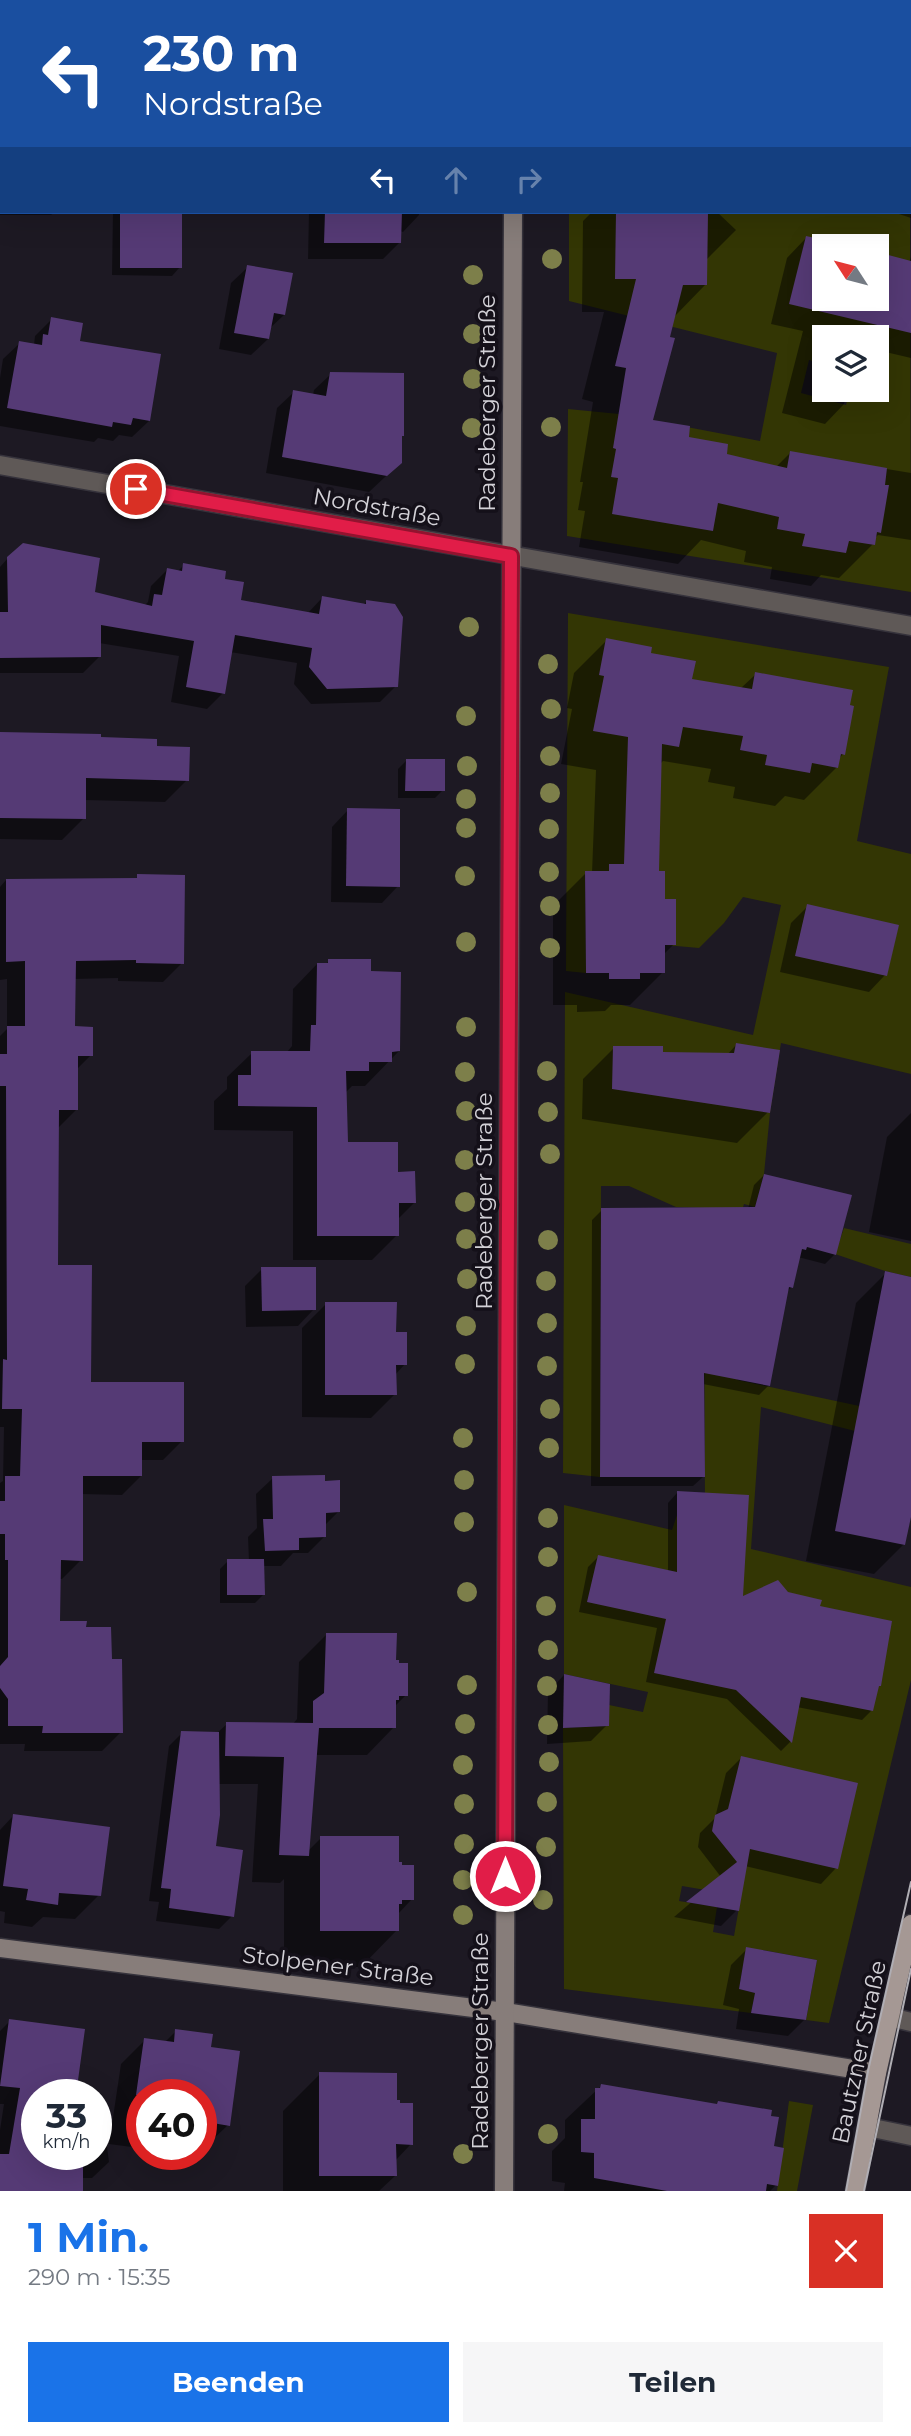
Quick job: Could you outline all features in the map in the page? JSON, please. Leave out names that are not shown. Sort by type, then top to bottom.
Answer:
[{"type":"main road","name":"Bautzner Straße","points":[[855,2191],[877,2073],[911,1924]]},
{"type":"street","name":"Radeberger Straße","points":[[504,2191],[513,214]]},
{"type":"street","name":"Nordstraße","points":[[0,465],[911,626]]},
{"type":"street","name":"Stolpener Straße","points":[[0,1948],[505,2012],[877,2073]]},
{"type":"street","points":[[890,2017],[911,2022]]},
{"type":"street","points":[[868,2127],[911,2136]]},
{"type":"shaded area","points":[[569,214],[910,214],[911,592],[567,536],[568,409],[619,414],[760,441],[777,353],[569,301]]},
{"type":"shaded area","points":[[568,613],[889,667],[857,841],[911,854],[911,1074],[781,1043],[764,1174],[755,1207],[744,1204],[741,1214],[756,1281],[737,1380],[911,1417],[855,1431],[761,1407],[751,1549],[911,1587],[911,1680],[829,2023],[806,2020],[817,1960],[763,1950],[743,1965],[739,1989],[755,1993],[751,2013],[564,1989],[563,1728],[609,1726],[609,1705],[643,1712],[648,1692],[564,1674],[564,1505],[672,1530],[677,1515],[705,1514],[704,1208],[676,1207],[629,1186],[601,1186],[600,1477],[563,1473],[565,992],[753,1035],[781,905],[743,897],[724,923],[699,948],[665,945],[585,872],[586,973],[566,971]],"holes":[[[682,1886],[741,1896],[734,1936],[713,1932],[717,1907],[679,1901]]]},
{"type":"shaded area","points":[[844,1228],[911,1244],[911,1277],[835,1254]]},
{"type":"shaded area","points":[[789,2101],[813,2105],[797,2191],[777,2191]]},
{"type":"building","points":[[120,214],[182,214],[182,268],[120,268]]},
{"type":"building","points":[[325,214],[402,214],[401,243],[324,243]]},
{"type":"building","points":[[616,214],[708,214],[707,285],[683,285],[670,337],[675,338],[653,420],[690,426],[689,437],[728,444],[727,454],[787,468],[790,451],[887,468],[885,485],[889,485],[881,533],[877,532],[875,545],[849,541],[846,553],[802,546],[805,534],[777,529],[779,517],[718,503],[713,531],[612,514],[618,478],[611,477],[616,449],[613,448],[626,368],[615,366],[636,279],[615,279]]},
{"type":"building","points":[[806,236],[812,237],[812,309],[789,304]]},
{"type":"building","points":[[889,255],[911,261],[911,333],[889,328],[889,325],[877,325],[823,312],[889,312]]},
{"type":"building","points":[[247,265],[293,273],[285,315],[274,313],[269,339],[234,333]]},
{"type":"building","points":[[51,317],[83,323],[80,341],[161,354],[150,421],[133,418],[131,425],[113,422],[112,427],[7,408],[19,341],[42,345],[43,334],[48,335]]},
{"type":"building","points":[[330,372],[404,373],[402,463],[387,476],[282,457],[293,390],[326,396]]},
{"type":"building","points":[[23,543],[100,558],[95,592],[152,606],[154,594],[162,595],[167,568],[182,571],[183,563],[226,571],[225,579],[244,582],[241,600],[319,614],[322,596],[366,604],[366,600],[395,604],[403,617],[398,687],[327,689],[309,667],[312,648],[235,635],[225,694],[186,687],[194,641],[101,625],[101,657],[0,658],[0,612],[8,612],[7,557]]},
{"type":"building","points":[[606,638],[652,647],[651,653],[696,661],[692,679],[752,689],[755,672],[853,690],[850,705],[854,706],[845,755],[841,754],[838,768],[812,763],[810,773],[765,765],[767,755],[740,750],[743,736],[683,727],[679,747],[662,744],[659,871],[665,871],[665,899],[676,899],[676,945],[665,945],[665,973],[640,973],[640,979],[609,979],[609,973],[586,973],[585,871],[609,871],[609,864],[624,864],[628,737],[593,731],[604,676],[599,675]]},
{"type":"building","points":[[0,732],[101,734],[101,737],[157,739],[157,746],[190,747],[189,781],[86,778],[86,819],[0,818]]},
{"type":"building","points":[[406,759],[445,759],[445,791],[405,791]]},
{"type":"building","points":[[347,808],[400,809],[400,887],[346,886]]},
{"type":"building","points":[[137,874],[185,875],[184,964],[136,963],[136,960],[76,961],[75,1026],[93,1027],[93,1056],[78,1056],[78,1110],[59,1110],[58,1265],[92,1265],[91,1382],[184,1382],[184,1442],[142,1442],[142,1476],[83,1476],[83,1561],[61,1560],[60,1621],[87,1621],[86,1627],[111,1627],[112,1659],[122,1659],[123,1733],[42,1733],[43,1726],[8,1726],[8,1699],[0,1688],[0,1666],[8,1657],[8,1560],[5,1560],[5,1534],[0,1534],[0,1501],[5,1501],[5,1476],[20,1476],[22,1409],[2,1409],[3,1359],[7,1360],[6,1086],[0,1086],[0,1054],[7,1054],[7,1026],[25,1026],[25,961],[6,962],[6,879],[137,878]]},
{"type":"building","points":[[807,904],[899,925],[887,976],[795,956]]},
{"type":"building","points":[[328,959],[371,959],[371,971],[401,972],[400,1051],[392,1052],[392,1062],[369,1062],[369,1071],[346,1071],[348,1142],[398,1142],[398,1172],[415,1171],[416,1203],[399,1203],[399,1236],[317,1236],[317,1107],[238,1106],[238,1075],[251,1075],[251,1051],[310,1051],[311,1025],[316,1025],[317,963],[328,963]]},
{"type":"building","points":[[736,1043],[780,1050],[770,1113],[612,1089],[613,1046],[663,1046],[663,1052],[734,1053]]},
{"type":"building","points":[[764,1174],[852,1195],[836,1255],[807,1247],[806,1250],[802,1249],[793,1288],[789,1287],[770,1386],[704,1373],[705,1477],[600,1477],[601,1208],[755,1207]]},
{"type":"building","points":[[261,1267],[316,1267],[316,1310],[262,1311]]},
{"type":"building","points":[[885,1271],[911,1277],[911,1517],[905,1545],[835,1531]]},
{"type":"building","points":[[325,1302],[397,1302],[396,1332],[407,1332],[407,1365],[396,1365],[397,1395],[325,1395]]},
{"type":"building","points":[[325,1475],[325,1481],[340,1480],[340,1512],[326,1513],[326,1537],[299,1538],[299,1550],[265,1551],[263,1519],[273,1519],[272,1476]]},
{"type":"building","points":[[677,1491],[749,1495],[743,1596],[778,1580],[788,1592],[822,1600],[820,1606],[892,1621],[881,1686],[873,1711],[801,1697],[792,1743],[736,1690],[654,1673],[666,1619],[587,1602],[598,1555],[677,1572]]},
{"type":"building","points":[[227,1559],[264,1559],[265,1595],[227,1595]]},
{"type":"building","points":[[326,1633],[397,1633],[396,1660],[399,1660],[399,1663],[408,1663],[408,1696],[399,1696],[399,1700],[396,1700],[396,1728],[319,1728],[309,1856],[279,1855],[284,1757],[225,1756],[226,1722],[313,1723],[313,1701],[324,1693]]},
{"type":"building","points":[[564,1674],[610,1684],[609,1726],[563,1728]]},
{"type":"building","points":[[181,1731],[219,1732],[220,1815],[216,1846],[243,1850],[234,1917],[169,1908],[171,1889],[161,1888]]},
{"type":"building","points":[[741,1756],[858,1783],[838,1869],[750,1849],[739,1911],[686,1902],[737,1862],[712,1831],[715,1815],[728,1809]]},
{"type":"building","points":[[13,1814],[110,1827],[101,1896],[59,1893],[58,1905],[26,1900],[28,1889],[3,1886]]},
{"type":"building","points":[[320,1836],[399,1836],[399,1862],[402,1862],[402,1865],[414,1865],[414,1900],[402,1900],[402,1904],[399,1904],[399,1931],[320,1931]]},
{"type":"building","points":[[746,1947],[817,1960],[806,2020],[751,2013],[755,1993],[739,1989]]},
{"type":"building","points":[[9,2019],[85,2029],[78,2079],[21,2079],[21,2170],[83,2170],[83,2191],[0,2191],[0,2154],[9,2154],[20,2088],[0,2086]]},
{"type":"building","points":[[175,2029],[213,2034],[211,2047],[240,2051],[230,2126],[217,2124],[217,2079],[138,2079],[144,2038],[174,2042]]},
{"type":"building","points":[[319,2072],[397,2073],[397,2100],[400,2100],[400,2103],[413,2103],[413,2145],[396,2144],[397,2176],[319,2176]]},
{"type":"building","points":[[601,2084],[717,2104],[718,2101],[772,2110],[771,2116],[779,2117],[774,2146],[784,2148],[778,2186],[767,2184],[766,2191],[667,2191],[594,2178],[594,2153],[581,2152],[581,2119],[595,2119],[595,2088],[600,2088]]},
{"type":"tram line","points":[[846,2191],[868,2071],[911,1882]]},
{"type":"tram line","points":[[864,2191],[911,1969]]},
{"type":"route","points":[[136,489],[511,556],[505,1876]]}]
